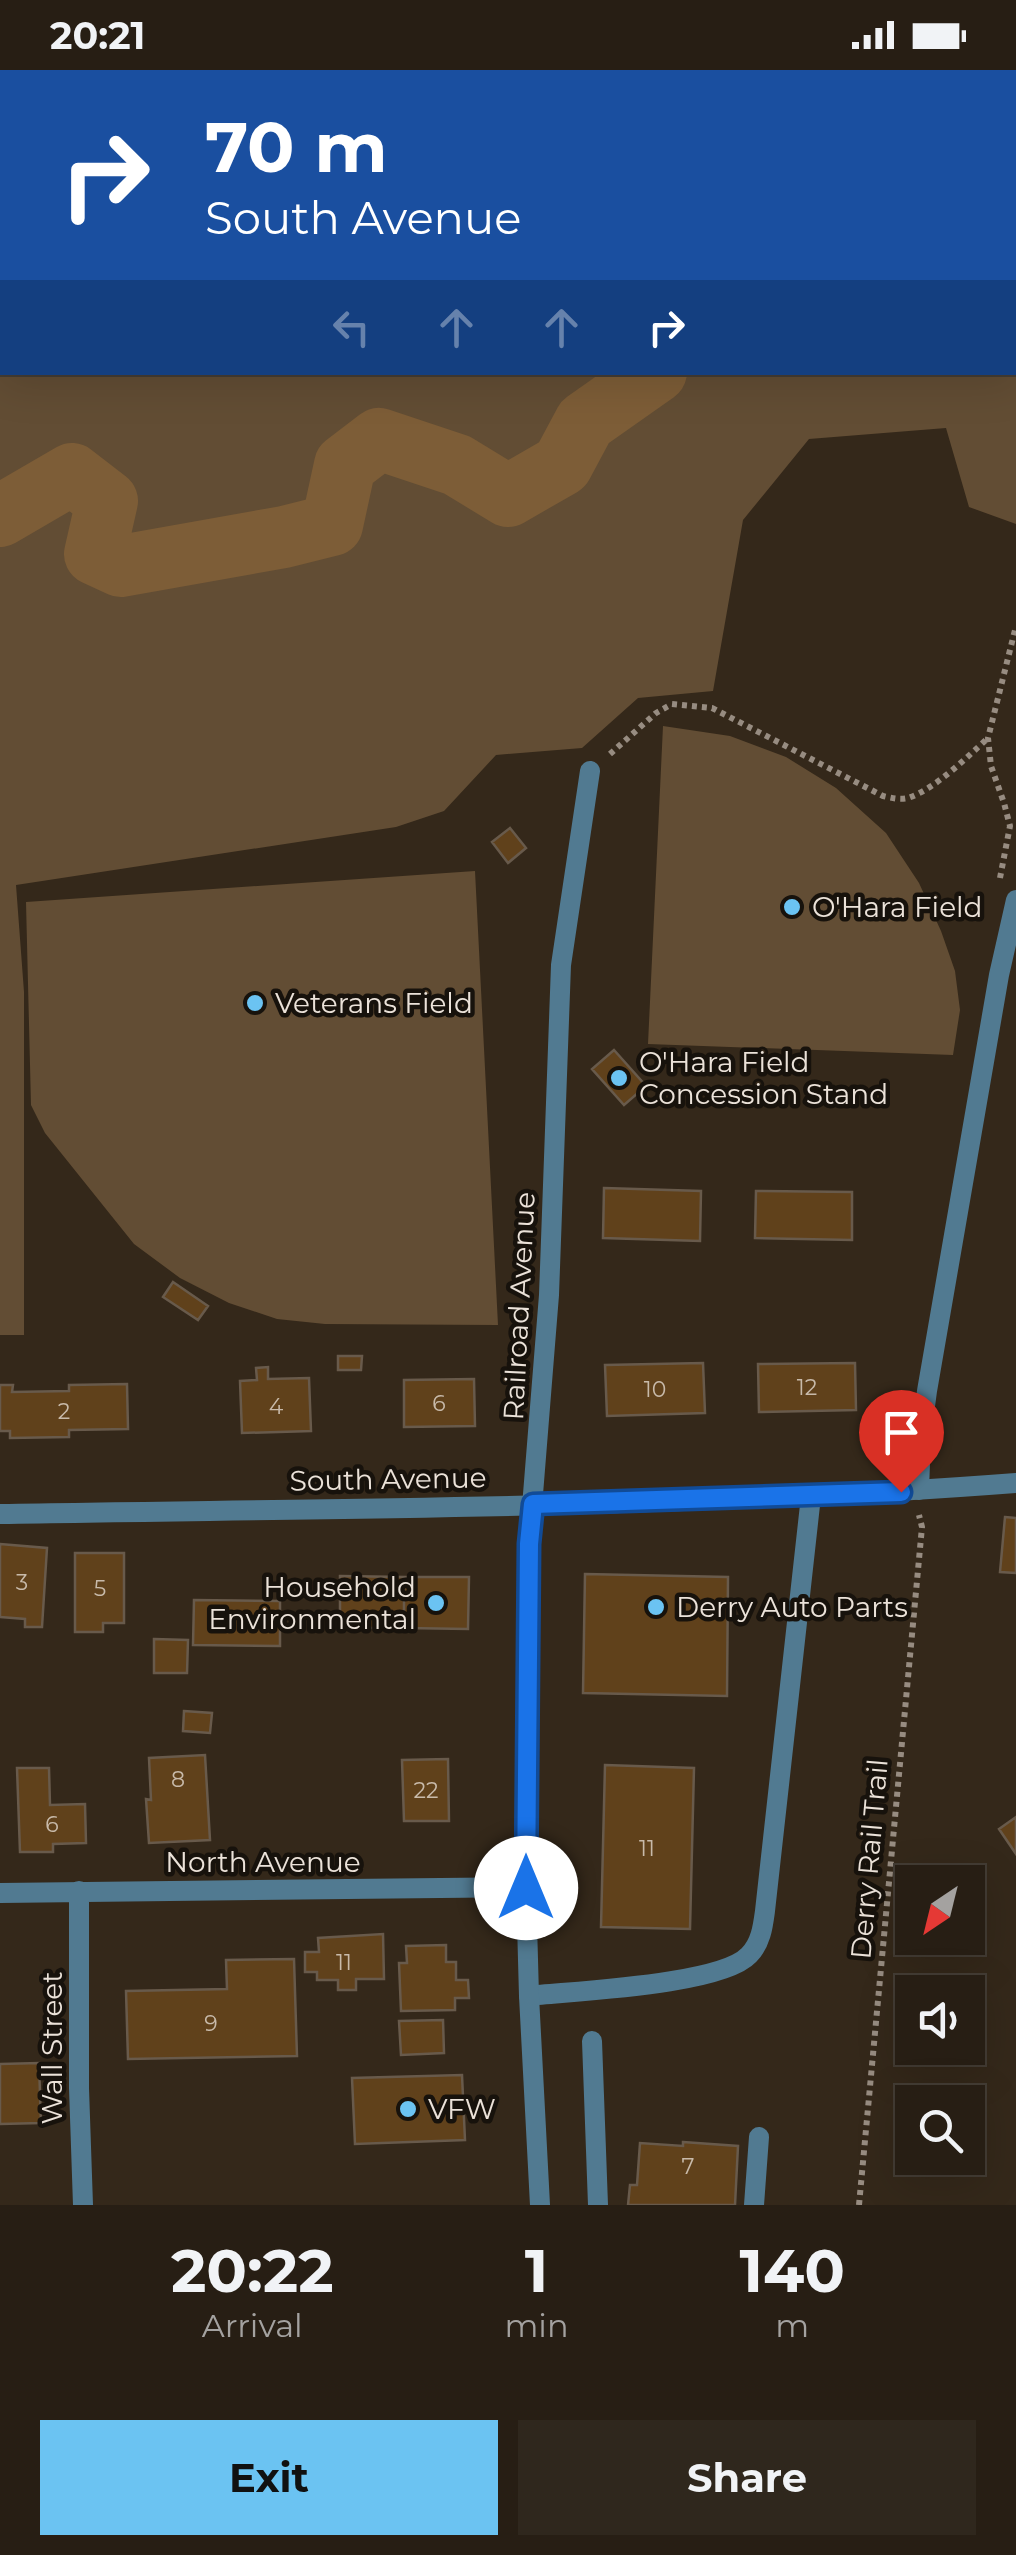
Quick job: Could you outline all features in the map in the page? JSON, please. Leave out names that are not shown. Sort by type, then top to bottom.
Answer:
[{"type":"street","name":"Railroad Avenue","points":[[540,2205],[526,1888],[529,1544],[549,1295],[562,965],[590,771]]},
{"type":"street","points":[[919,1490],[927,1391],[999,975],[1016,900]]},
{"type":"street","name":"South Avenue","points":[[0,1514],[811,1496],[1016,1482]]},
{"type":"street","points":[[528,1996],[702,1976],[734,1967],[751,1953],[761,1934],[765,1911],[811,1496]]},
{"type":"street","name":"North Avenue","points":[[0,1893],[526,1888]]},
{"type":"street","name":"Wall Street","points":[[79,1891],[83,2205]]},
{"type":"street","points":[[592,2041],[598,2205]]},
{"type":"street","points":[[754,2205],[759,2137]]},
{"type":"path","points":[[590,771],[656,713],[672,704],[712,708],[884,796],[904,800],[952,770],[988,738]]},
{"type":"path","name":"Derry Rail Trail","points":[[859,2205],[921,1517]]},
{"type":"shaded area","points":[[0,375],[1016,375],[1016,524],[969,507],[946,428],[809,439],[743,520],[713,691],[638,698],[582,748],[496,755],[444,811],[396,827],[16,885],[24,992],[24,1335],[0,1335]]},
{"type":"shaded area","name":"O'Hara Field","points":[[663,726],[730,736],[786,757],[836,788],[886,833],[919,883],[955,971],[960,1010],[953,1055],[648,1044]]},
{"type":"shaded area","name":"Veterans Field","points":[[475,871],[498,1325],[325,1324],[277,1319],[229,1303],[180,1278],[134,1244],[45,1133],[31,1105],[26,902]]},
{"type":"building","points":[[510,828],[526,848],[508,863],[492,842]]},
{"type":"building","name":"O'Hara Field Concession Stand","points":[[614,1050],[646,1086],[624,1105],[592,1069]]},
{"type":"building","points":[[604,1188],[701,1191],[700,1241],[603,1238]]},
{"type":"building","points":[[756,1191],[852,1192],[852,1240],[755,1238]]},
{"type":"building","points":[[173,1282],[208,1306],[198,1320],[163,1297]]},
{"type":"building","points":[[338,1356],[362,1356],[361,1370],[338,1370]]},
{"type":"building","points":[[703,1363],[705,1413],[607,1416],[605,1365]]},
{"type":"building","points":[[855,1363],[856,1410],[759,1412],[758,1364]]},
{"type":"building","points":[[268,1367],[268,1379],[309,1378],[311,1431],[242,1433],[240,1381],[257,1380],[256,1368]]},
{"type":"building","points":[[474,1379],[475,1426],[404,1427],[404,1380]]},
{"type":"building","points":[[127,1384],[128,1429],[69,1430],[69,1437],[10,1438],[10,1431],[0,1431],[0,1385],[13,1385],[12,1392],[69,1391],[69,1385]]},
{"type":"building","points":[[1005,1517],[1016,1518],[1016,1573],[1000,1572]]},
{"type":"building","points":[[0,1544],[47,1548],[42,1627],[25,1627],[25,1619],[0,1617]]},
{"type":"building","points":[[75,1553],[124,1553],[124,1623],[103,1623],[103,1632],[75,1632]]},
{"type":"building","name":"Derry Auto Parts","points":[[585,1574],[728,1577],[727,1696],[583,1693]]},
{"type":"building","points":[[340,1576],[404,1577],[404,1628],[340,1628]]},
{"type":"building","name":"Household Environmental","points":[[404,1577],[469,1577],[468,1629],[404,1628]]},
{"type":"building","points":[[194,1600],[280,1601],[280,1646],[193,1645]]},
{"type":"building","points":[[154,1639],[188,1640],[187,1673],[154,1673]]},
{"type":"building","points":[[184,1711],[212,1713],[210,1733],[183,1731]]},
{"type":"building","points":[[205,1755],[210,1840],[149,1843],[149,1758]]},
{"type":"building","points":[[448,1759],[449,1821],[404,1821],[402,1760]]},
{"type":"building","points":[[605,1765],[694,1768],[690,1929],[601,1927]]},
{"type":"building","points":[[17,1768],[49,1768],[50,1805],[85,1804],[86,1843],[53,1844],[53,1852],[20,1852]]},
{"type":"building","points":[[1016,1817],[1016,1854],[999,1829]]},
{"type":"building","points":[[383,1934],[384,1979],[356,1979],[356,1990],[338,1990],[338,1980],[317,1980],[317,1972],[305,1972],[305,1952],[319,1952],[318,1938]]},
{"type":"building","points":[[446,1945],[446,1962],[456,1962],[456,1980],[468,1980],[469,1998],[455,1998],[455,2010],[401,2011],[399,1963],[407,1963],[406,1946]]},
{"type":"building","points":[[294,1959],[297,2056],[128,2059],[126,1991],[227,1989],[226,1960]]},
{"type":"building","points":[[443,2020],[444,2053],[401,2055],[399,2021]]},
{"type":"building","points":[[39,2063],[41,2123],[0,2124],[0,2064]]},
{"type":"building","name":"VFW","points":[[462,2075],[465,2140],[355,2144],[352,2078]]},
{"type":"building","points":[[683,2142],[738,2146],[735,2205],[628,2205],[630,2185],[637,2185],[640,2143],[683,2146]]},
{"type":"waterway","points":[[0,516],[72,474],[107,501],[95,554],[121,566],[284,537],[332,525],[345,465],[379,439],[457,465],[508,496],[562,465],[585,422],[652,375]]},
{"type":"place","name":"O'Hara Field","points":[[792,907]]},
{"type":"place","name":"Veterans Field","points":[[255,1003]]},
{"type":"place","name":"O'Hara Field Concession Stand","points":[[619,1078]]},
{"type":"place","name":"Household Environmental","points":[[436,1603]]},
{"type":"place","name":"Derry Auto Parts","points":[[656,1607]]},
{"type":"place","name":"VFW","points":[[408,2109]]},
{"type":"route","points":[[526,1888],[529,1544],[533,1504],[901,1492]]}]
